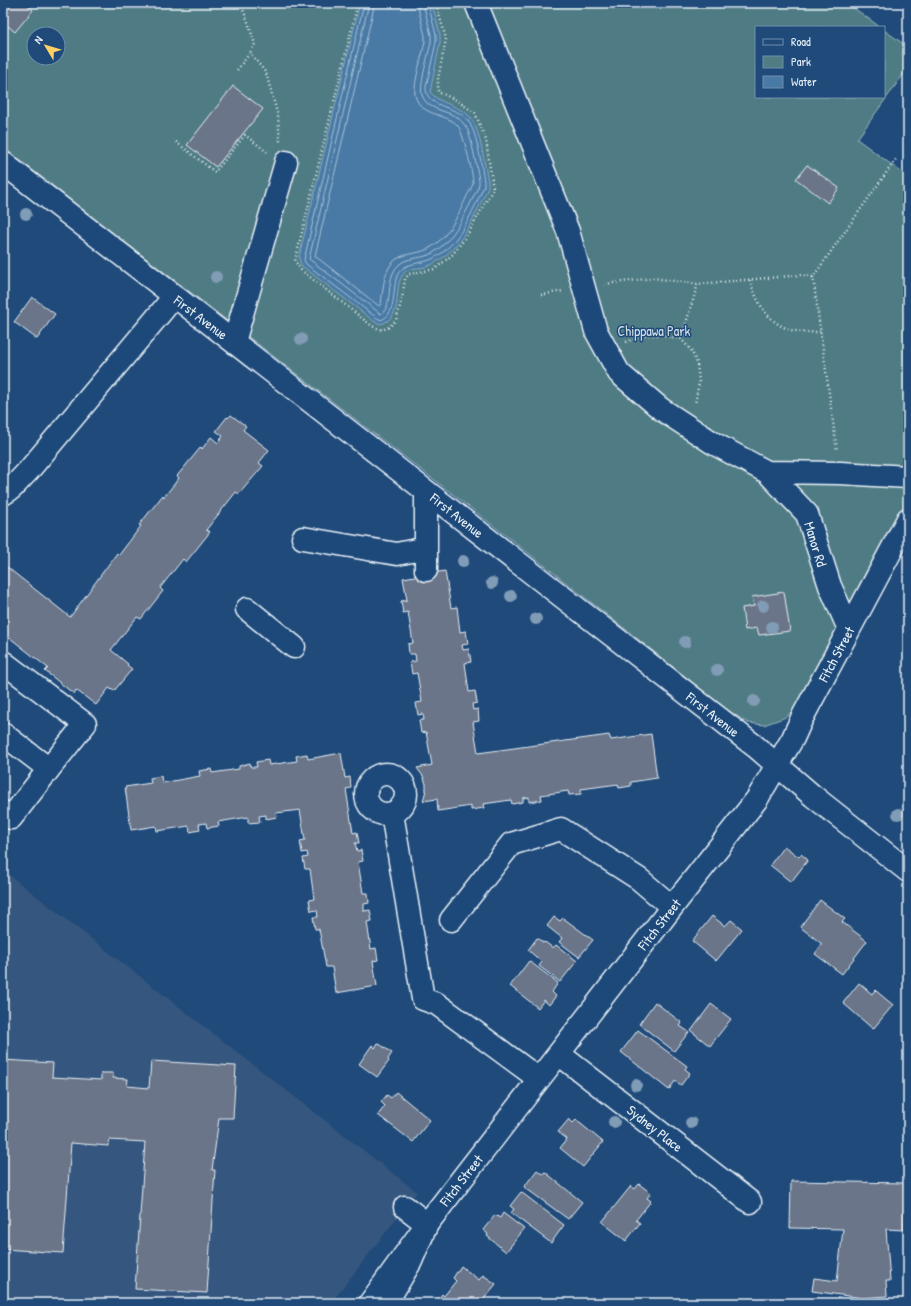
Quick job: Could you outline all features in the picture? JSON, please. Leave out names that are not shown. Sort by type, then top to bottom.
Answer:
[{"type":"street","points":[[476,3],[568,231],[596,331],[619,373],[661,409],[689,428],[713,443],[767,472],[840,472],[908,478]]},
{"type":"street","points":[[234,342],[283,153]]},
{"type":"street","name":"First Avenue","points":[[3,163],[753,744],[813,796],[908,871]]},
{"type":"street","points":[[3,494],[12,488],[28,470],[174,296]]},
{"type":"street","name":"Manor Rd","points":[[767,472],[807,514],[830,586],[849,629]]},
{"type":"street","points":[[426,491],[426,570]]},
{"type":"street","name":"Fitch Street","points":[[370,1303],[428,1224],[539,1079],[757,798],[793,738],[802,718],[908,519]]},
{"type":"street","points":[[303,538],[397,554],[426,548]]},
{"type":"street","points":[[247,609],[294,647]]},
{"type":"street","points":[[3,662],[85,724],[11,818],[3,812]]},
{"type":"street","points":[[3,734],[49,769]]},
{"type":"street","points":[[392,813],[424,999],[436,1004],[539,1079]]},
{"type":"street","points":[[451,920],[511,844],[561,829],[639,879],[672,907]]},
{"type":"street","name":"Sydney Place","points":[[559,1054],[750,1202]]},
{"type":"street","points":[[386,1303],[411,1261],[428,1224],[405,1207]]},
{"type":"path","points":[[237,70],[255,44],[240,3]]},
{"type":"path","points":[[358,3],[295,262],[301,270],[366,322],[382,330],[389,327],[396,320],[402,300],[405,279],[409,274],[435,269],[452,256],[466,237],[493,189],[486,140],[475,113],[456,100],[438,92],[438,79],[446,39],[436,3]]},
{"type":"path","points":[[250,53],[266,72],[278,116],[283,153]]},
{"type":"path","points":[[176,142],[215,172],[245,134],[267,152]]},
{"type":"path","points":[[840,472],[813,277],[896,159]]},
{"type":"path","points":[[542,295],[584,286],[653,278],[698,284],[801,275],[813,277]]},
{"type":"path","points":[[750,280],[754,293],[761,307],[771,320],[794,331],[821,332]]},
{"type":"path","points":[[681,339],[698,284]]},
{"type":"path","points":[[606,349],[644,335],[661,335],[681,339],[691,350],[697,364],[699,382],[689,428]]},
{"type":"shaded area","points":[[3,870],[417,1192],[331,1303],[3,1303]]},
{"type":"green space","name":"Chippawa Park","points":[[3,3],[847,3],[879,26],[755,26],[755,98],[885,98],[885,31],[908,47],[908,68],[857,139],[908,177],[908,499],[796,707],[786,717],[764,725],[748,723],[726,709],[473,510],[3,147]]},
{"type":"water","points":[[360,3],[432,3],[440,35],[440,43],[430,92],[440,100],[469,115],[471,118],[480,140],[488,181],[488,188],[473,219],[461,239],[454,248],[435,263],[426,267],[410,269],[403,274],[398,287],[396,309],[388,320],[381,324],[375,322],[302,266],[299,257]]},
{"type":"building","points":[[3,3],[25,3],[33,10],[15,32],[3,22]]},
{"type":"building","points":[[233,86],[263,109],[216,167],[187,145]]},
{"type":"building","points":[[807,165],[839,188],[828,203],[796,179]]},
{"type":"building","points":[[32,297],[55,314],[37,339],[14,322]]},
{"type":"building","points":[[231,415],[246,426],[243,430],[269,450],[259,463],[263,466],[239,494],[236,492],[206,530],[210,532],[186,562],[183,559],[160,588],[163,591],[141,619],[137,617],[111,650],[132,669],[114,691],[109,688],[96,705],[76,690],[74,694],[45,671],[48,668],[10,638],[7,641],[3,638],[3,564],[70,617],[117,553],[119,555],[141,526],[139,525],[163,495],[164,497],[179,478],[177,476],[201,447],[202,449],[211,437],[218,443],[223,436],[216,431],[227,417],[228,418]]},
{"type":"building","points":[[445,571],[451,608],[457,607],[460,632],[466,631],[468,644],[462,645],[463,650],[469,649],[471,662],[465,663],[469,692],[475,691],[477,703],[472,704],[473,710],[478,709],[479,721],[473,722],[478,753],[609,735],[611,740],[651,734],[657,778],[631,782],[631,786],[619,788],[618,784],[581,789],[581,794],[569,795],[568,791],[541,795],[542,800],[529,802],[529,797],[523,798],[523,802],[512,804],[511,800],[483,804],[484,808],[471,810],[471,806],[438,811],[437,799],[423,801],[426,784],[423,776],[417,768],[432,765],[426,732],[421,733],[419,720],[424,720],[423,714],[418,715],[416,703],[422,702],[417,673],[412,674],[410,662],[416,661],[415,654],[409,654],[408,644],[413,643],[408,612],[403,613],[401,601],[407,600],[403,578]]},
{"type":"building","points":[[784,592],[790,631],[759,635],[757,628],[745,630],[742,608],[754,606],[752,597]]},
{"type":"building","points":[[341,753],[345,778],[350,777],[351,788],[346,789],[353,833],[357,832],[359,843],[355,843],[357,851],[361,850],[363,861],[358,862],[363,893],[368,893],[369,903],[364,904],[364,911],[370,910],[372,921],[367,922],[371,949],[376,948],[378,960],[373,961],[377,986],[336,993],[332,967],[326,967],[319,929],[315,929],[313,917],[318,917],[317,910],[311,911],[309,900],[314,899],[310,869],[305,869],[303,858],[308,857],[307,852],[302,853],[300,841],[305,840],[300,810],[276,813],[277,817],[266,819],[266,815],[259,816],[260,822],[248,823],[248,817],[218,822],[219,826],[207,828],[206,823],[199,824],[200,830],[190,832],[189,826],[157,831],[156,826],[131,830],[125,787],[151,783],[150,778],[161,776],[162,783],[200,776],[199,771],[211,769],[212,773],[239,769],[239,766],[250,763],[251,767],[257,767],[256,762],[268,760],[269,765],[297,761],[296,756],[307,754],[308,759]]},
{"type":"building","points":[[784,846],[799,857],[801,854],[808,860],[791,882],[770,865]]},
{"type":"building","points":[[820,900],[845,919],[842,922],[867,941],[842,974],[815,954],[822,944],[800,927]]},
{"type":"building","points":[[712,916],[725,926],[731,920],[742,929],[716,961],[692,941]]},
{"type":"building","points":[[554,917],[560,921],[563,918],[593,940],[579,957],[559,942],[562,938],[547,926]]},
{"type":"building","points":[[537,938],[553,948],[556,945],[577,961],[560,982],[539,966],[542,962],[528,950]]},
{"type":"building","points":[[529,961],[558,983],[552,992],[556,996],[549,1005],[544,1000],[538,1008],[510,986]]},
{"type":"building","points":[[859,983],[872,994],[875,990],[893,1005],[873,1029],[843,1003]]},
{"type":"building","points":[[655,1002],[682,1023],[680,1026],[689,1032],[674,1051],[639,1024]]},
{"type":"building","points":[[711,1004],[731,1019],[710,1046],[691,1031]]},
{"type":"building","points":[[638,1030],[687,1066],[685,1069],[690,1073],[681,1085],[675,1081],[669,1090],[621,1052]]},
{"type":"building","points":[[378,1043],[392,1053],[388,1059],[389,1061],[377,1077],[359,1064],[372,1045],[375,1048]]},
{"type":"building","points":[[3,1060],[53,1063],[52,1077],[101,1080],[101,1073],[113,1073],[113,1078],[128,1079],[127,1086],[149,1088],[151,1061],[236,1066],[233,1118],[219,1118],[212,1170],[215,1170],[207,1293],[135,1289],[145,1142],[109,1140],[108,1146],[71,1143],[63,1253],[3,1249]]},
{"type":"building","points":[[396,1092],[430,1120],[413,1142],[378,1115],[385,1106],[381,1102],[387,1095],[391,1098]]},
{"type":"building","points":[[569,1119],[573,1123],[576,1120],[603,1142],[583,1167],[560,1148],[567,1139],[558,1132]]},
{"type":"building","points":[[537,1170],[542,1174],[545,1172],[582,1202],[568,1219],[524,1187]]},
{"type":"building","points":[[791,1181],[905,1183],[904,1230],[886,1229],[890,1281],[886,1281],[887,1296],[863,1298],[812,1291],[814,1278],[837,1281],[843,1229],[790,1228]]},
{"type":"building","points":[[639,1184],[651,1193],[647,1198],[651,1201],[636,1220],[640,1223],[626,1241],[602,1222],[631,1186],[635,1189]]},
{"type":"building","points":[[521,1192],[564,1225],[551,1243],[511,1213],[514,1209],[510,1206]]},
{"type":"building","points":[[503,1213],[524,1229],[506,1252],[487,1236],[488,1234],[483,1230],[495,1215],[500,1218]]},
{"type":"building","points":[[461,1266],[479,1280],[483,1275],[496,1284],[483,1300],[485,1301],[484,1303],[435,1303],[442,1294],[444,1296],[456,1281],[453,1278]]}]
